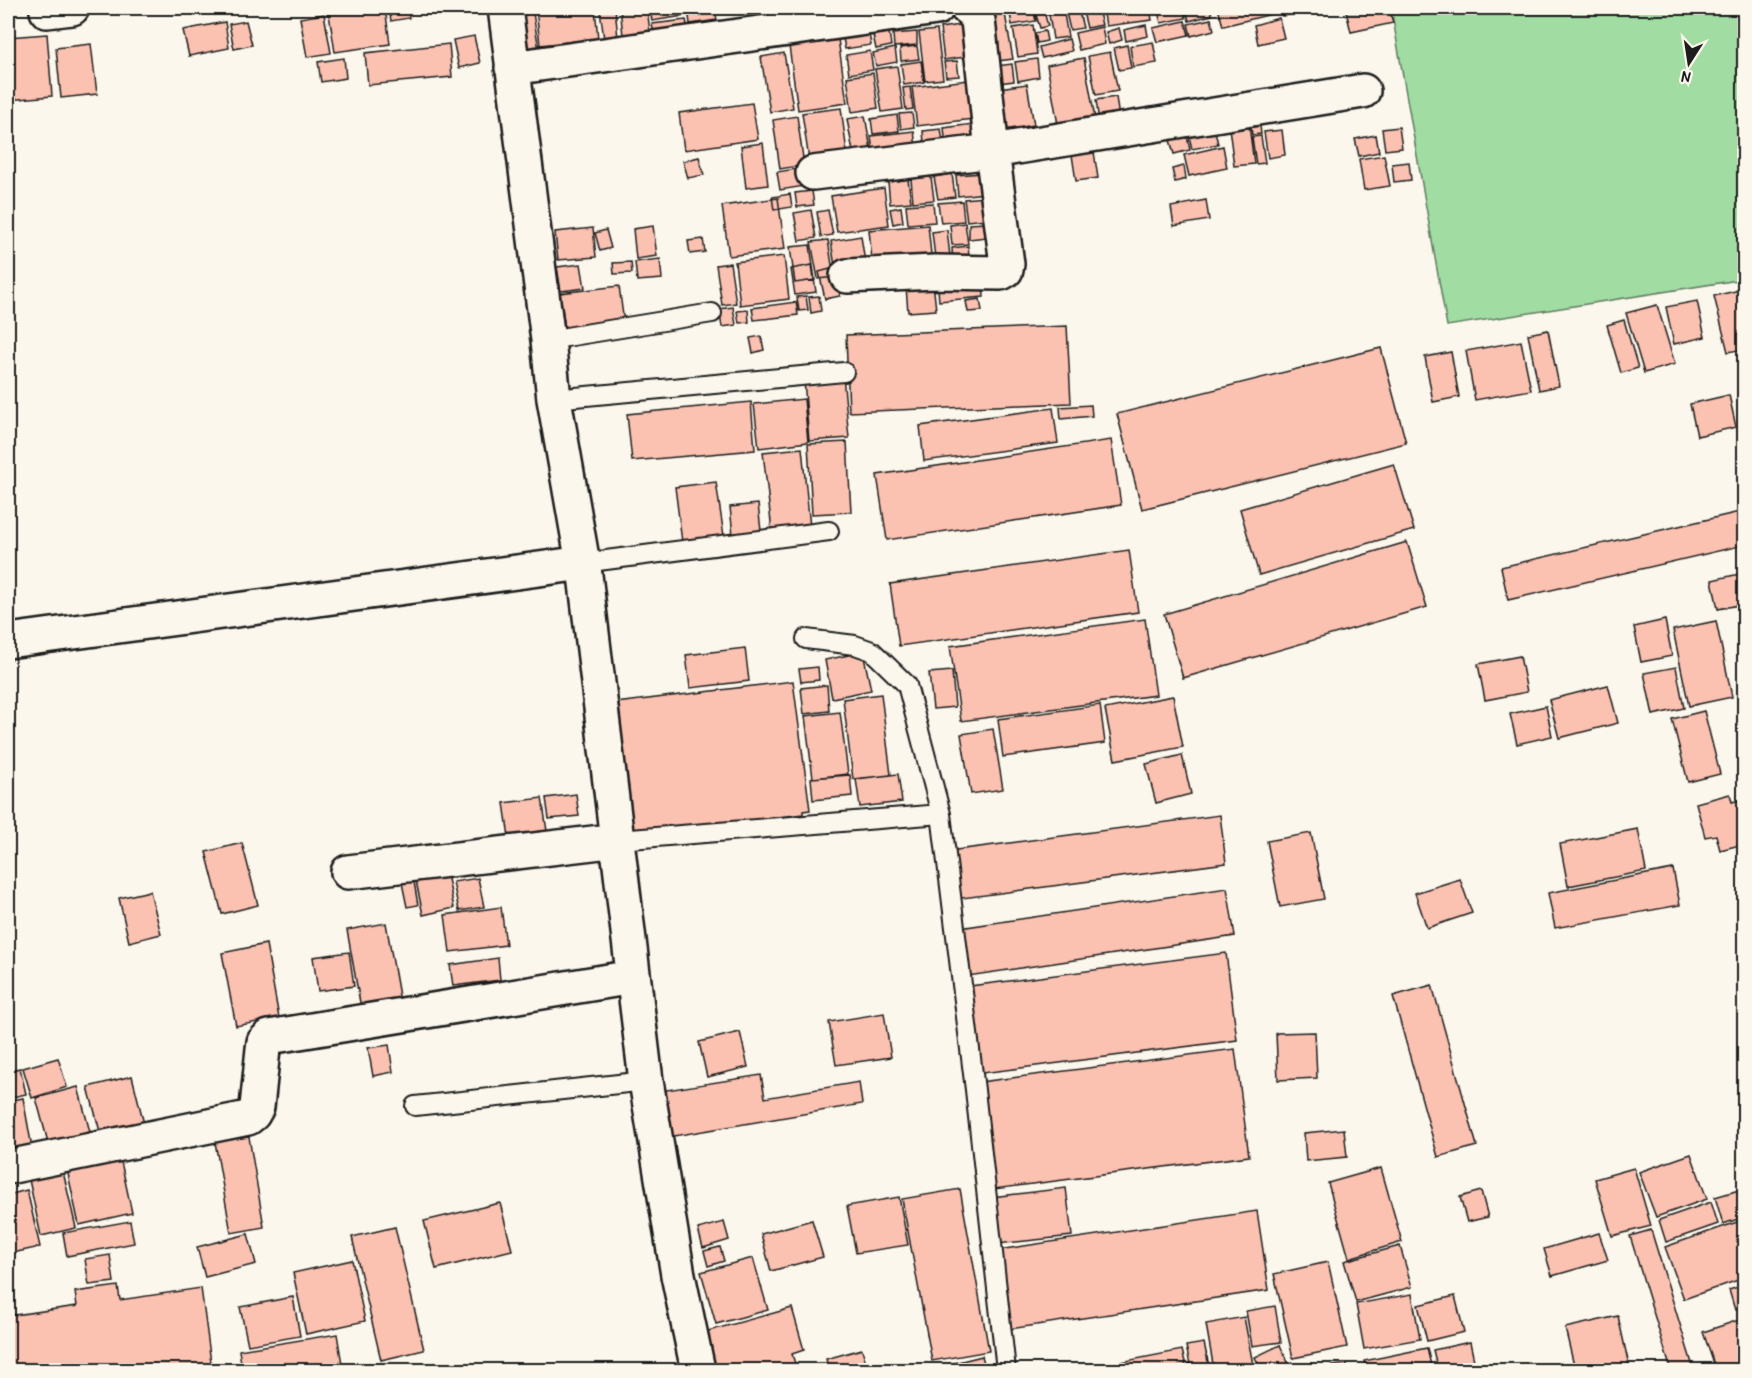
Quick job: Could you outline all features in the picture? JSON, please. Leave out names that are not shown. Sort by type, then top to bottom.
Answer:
[{"type":"street","points":[[505,8],[554,399],[583,563],[646,1081],[678,1275],[698,1371]]},
{"type":"street","points":[[513,68],[937,8]]},
{"type":"street","points":[[847,276],[935,272],[1001,273],[1006,270],[978,20],[967,8]]},
{"type":"street","points":[[813,174],[992,151],[1363,91]]},
{"type":"street","points":[[8,641],[583,563]]},
{"type":"street","points":[[348,872],[618,840]]},
{"type":"street","points":[[8,1167],[248,1118],[257,1107],[264,1042],[269,1037],[633,977]]},
{"type":"lane","points":[[548,340],[712,313]]},
{"type":"lane","points":[[554,399],[844,372]]},
{"type":"lane","points":[[583,563],[829,531]]},
{"type":"lane","points":[[806,639],[855,645],[872,651],[908,685],[941,814],[1006,1371]]},
{"type":"lane","points":[[618,840],[941,814]]},
{"type":"lane","points":[[415,1106],[646,1081]]},
{"type":"green space","points":[[1391,8],[1744,8],[1744,279],[1447,326]]},
{"type":"building","points":[[328,8],[385,8],[390,44],[335,52]]},
{"type":"building","points":[[389,8],[408,8],[409,18],[391,21]]},
{"type":"building","points":[[536,8],[595,8],[598,39],[540,45]]},
{"type":"building","points":[[615,8],[618,38],[604,39],[600,10]]},
{"type":"building","points":[[620,8],[647,8],[650,32],[623,35]]},
{"type":"building","points":[[650,8],[682,8],[683,16],[652,21]]},
{"type":"building","points":[[688,8],[715,8],[717,20],[690,24]]},
{"type":"building","points":[[798,8],[800,16],[770,20],[769,12]]},
{"type":"building","points":[[980,8],[1004,8],[1013,59],[990,62]]},
{"type":"building","points":[[1009,8],[1033,8],[1036,21],[1012,25]]},
{"type":"building","points":[[1034,8],[1043,8],[1048,26],[1040,28]]},
{"type":"building","points":[[1048,8],[1063,8],[1068,37],[1053,39]]},
{"type":"building","points":[[1065,8],[1078,8],[1083,28],[1070,30]]},
{"type":"building","points":[[1103,8],[1150,8],[1152,20],[1106,26]]},
{"type":"building","points":[[1157,8],[1184,8],[1186,18],[1161,23]]},
{"type":"building","points":[[1186,8],[1210,8],[1212,15],[1189,21]]},
{"type":"building","points":[[1218,8],[1275,8],[1276,13],[1223,26]]},
{"type":"building","points":[[1280,8],[1296,8],[1297,14],[1282,16]]},
{"type":"building","points":[[1360,8],[1389,8],[1393,23],[1351,32],[1346,11]]},
{"type":"building","points":[[1098,9],[1102,25],[1087,28],[1083,12]]},
{"type":"building","points":[[533,13],[539,50],[518,53],[513,17]]},
{"type":"building","points":[[324,14],[331,53],[307,57],[300,18]]},
{"type":"building","points":[[1279,18],[1284,38],[1258,44],[1254,25]]},
{"type":"building","points":[[1211,19],[1214,30],[1191,36],[1188,24]]},
{"type":"building","points":[[686,20],[688,29],[654,34],[652,24]]},
{"type":"building","points":[[246,21],[252,45],[234,49],[229,24]]},
{"type":"building","points":[[1185,21],[1189,35],[1157,42],[1153,28]]},
{"type":"building","points":[[225,22],[229,48],[189,56],[183,30]]},
{"type":"building","points":[[967,24],[972,56],[944,60],[940,28]]},
{"type":"building","points":[[1033,25],[1037,54],[1018,57],[1013,28]]},
{"type":"building","points":[[1146,25],[1148,36],[1126,41],[1124,30]]},
{"type":"building","points":[[1102,27],[1105,44],[1079,50],[1075,33]]},
{"type":"building","points":[[1119,28],[1122,40],[1109,44],[1106,32]]},
{"type":"building","points":[[937,30],[943,79],[925,81],[919,32]]},
{"type":"building","points":[[1045,31],[1047,41],[1037,43],[1035,33]]},
{"type":"building","points":[[889,32],[891,46],[876,49],[873,35]]},
{"type":"building","points":[[917,32],[917,45],[894,47],[893,34]]},
{"type":"building","points":[[47,34],[52,96],[8,100],[8,37]]},
{"type":"building","points":[[869,34],[871,45],[845,49],[843,38]]},
{"type":"building","points":[[474,36],[480,63],[459,68],[453,40]]},
{"type":"building","points":[[838,39],[847,103],[798,110],[789,46]]},
{"type":"building","points":[[1069,39],[1072,51],[1042,58],[1039,47]]},
{"type":"building","points":[[1153,42],[1157,63],[1133,67],[1130,46]]},
{"type":"building","points":[[91,44],[97,94],[61,98],[56,48]]},
{"type":"building","points":[[449,44],[452,77],[368,85],[365,53]]},
{"type":"building","points":[[1127,45],[1131,68],[1119,70],[1114,48]]},
{"type":"building","points":[[917,46],[919,59],[901,61],[900,48]]},
{"type":"building","points":[[895,48],[897,62],[876,66],[873,53]]},
{"type":"building","points":[[870,51],[873,70],[849,74],[846,55]]},
{"type":"building","points":[[1110,52],[1118,91],[1096,95],[1088,56]]},
{"type":"building","points":[[784,53],[793,108],[770,112],[761,57]]},
{"type":"building","points":[[344,58],[346,78],[321,82],[318,62]]},
{"type":"building","points":[[1084,58],[1096,124],[1059,130],[1047,65]]},
{"type":"building","points":[[1037,59],[1039,77],[1018,81],[1015,62]]},
{"type":"building","points":[[921,61],[924,82],[904,85],[901,64]]},
{"type":"building","points":[[957,61],[959,76],[946,77],[944,62]]},
{"type":"building","points":[[1012,64],[1014,81],[990,84],[989,67]]},
{"type":"building","points":[[897,66],[903,109],[882,112],[875,69]]},
{"type":"building","points":[[873,73],[878,108],[852,112],[847,77]]},
{"type":"building","points":[[968,80],[973,119],[917,126],[912,87]]},
{"type":"building","points":[[1027,84],[1034,125],[998,131],[992,89]]},
{"type":"building","points":[[910,87],[913,109],[906,110],[903,88]]},
{"type":"building","points":[[1116,97],[1120,125],[1100,129],[1096,100]]},
{"type":"building","points":[[752,103],[758,139],[684,150],[679,113]]},
{"type":"building","points":[[841,108],[850,175],[812,180],[802,113]]},
{"type":"building","points":[[912,113],[914,127],[901,129],[899,114]]},
{"type":"building","points":[[897,115],[899,131],[873,134],[871,119]]},
{"type":"building","points":[[797,116],[804,165],[780,169],[773,120]]},
{"type":"building","points":[[865,116],[871,149],[853,152],[847,119]]},
{"type":"building","points":[[973,124],[977,151],[947,155],[944,128]]},
{"type":"building","points":[[1249,125],[1254,164],[1234,166],[1229,128]]},
{"type":"building","points":[[1260,126],[1261,134],[1252,135],[1251,127]]},
{"type":"building","points":[[1214,127],[1218,144],[1192,149],[1188,132]]},
{"type":"building","points":[[1399,127],[1402,148],[1385,150],[1382,129]]},
{"type":"building","points":[[941,129],[943,141],[924,143],[923,131]]},
{"type":"building","points":[[1282,130],[1285,155],[1268,158],[1264,132]]},
{"type":"building","points":[[914,131],[919,172],[876,177],[871,136]]},
{"type":"building","points":[[1376,135],[1379,152],[1359,156],[1355,139]]},
{"type":"building","points":[[1187,136],[1190,150],[1174,154],[1170,140]]},
{"type":"building","points":[[1261,136],[1265,163],[1256,164],[1252,137]]},
{"type":"building","points":[[763,143],[768,185],[746,188],[741,146]]},
{"type":"building","points":[[1223,146],[1227,168],[1189,176],[1184,155]]},
{"type":"building","points":[[1094,152],[1098,178],[1076,181],[1072,155]]},
{"type":"building","points":[[1384,155],[1390,186],[1364,190],[1359,159]]},
{"type":"building","points":[[699,157],[704,175],[688,178],[683,161]]},
{"type":"building","points":[[1409,162],[1411,180],[1394,182],[1392,164]]},
{"type":"building","points":[[1184,166],[1186,179],[1175,182],[1172,169]]},
{"type":"building","points":[[802,168],[805,186],[780,190],[777,172]]},
{"type":"building","points":[[983,173],[985,193],[958,196],[956,175]]},
{"type":"building","points":[[952,174],[955,197],[938,199],[934,177]]},
{"type":"building","points":[[931,177],[934,200],[913,202],[911,179]]},
{"type":"building","points":[[908,179],[911,202],[890,204],[888,182]]},
{"type":"building","points":[[884,188],[889,225],[837,232],[831,196]]},
{"type":"building","points":[[812,191],[814,205],[797,207],[795,193]]},
{"type":"building","points":[[790,194],[792,207],[774,210],[772,197]]},
{"type":"building","points":[[984,197],[986,219],[967,221],[964,199]]},
{"type":"building","points":[[778,198],[785,249],[729,256],[722,206]]},
{"type":"building","points":[[1206,200],[1209,220],[1174,226],[1171,207]]},
{"type":"building","points":[[962,201],[964,221],[941,223],[938,203]]},
{"type":"building","points":[[933,203],[935,222],[908,224],[906,205]]},
{"type":"building","points":[[901,207],[903,222],[893,224],[890,209]]},
{"type":"building","points":[[811,210],[816,238],[799,241],[794,213]]},
{"type":"building","points":[[828,210],[833,235],[821,237],[817,212]]},
{"type":"building","points":[[965,223],[968,244],[952,245],[950,225]]},
{"type":"building","points":[[986,223],[987,237],[969,239],[969,224]]},
{"type":"building","points":[[928,225],[932,264],[873,269],[869,230]]},
{"type":"building","points":[[653,226],[657,256],[636,259],[633,229]]},
{"type":"building","points":[[593,228],[596,257],[558,260],[555,232]]},
{"type":"building","points":[[606,230],[611,248],[600,251],[595,233]]},
{"type":"building","points":[[947,230],[951,265],[936,266],[932,232]]},
{"type":"building","points":[[861,236],[866,269],[836,273],[831,241]]},
{"type":"building","points":[[703,239],[705,252],[690,254],[688,241]]},
{"type":"building","points":[[828,240],[834,277],[818,279],[811,242]]},
{"type":"building","points":[[810,245],[815,280],[795,283],[790,247]]},
{"type":"building","points":[[968,246],[970,264],[953,265],[952,248]]},
{"type":"building","points":[[784,256],[789,299],[740,305],[735,262]]},
{"type":"building","points":[[660,259],[662,279],[637,281],[635,262]]},
{"type":"building","points":[[631,262],[632,273],[614,274],[613,263]]},
{"type":"building","points":[[730,263],[736,303],[722,305],[716,265]]},
{"type":"building","points":[[581,264],[585,288],[561,291],[557,267]]},
{"type":"building","points":[[812,265],[816,292],[795,295],[791,269]]},
{"type":"building","points":[[834,268],[840,296],[825,299],[819,272]]},
{"type":"building","points":[[932,273],[936,310],[908,312],[905,275]]},
{"type":"building","points":[[982,274],[984,297],[939,301],[937,277]]},
{"type":"building","points":[[619,286],[624,323],[565,330],[560,293]]},
{"type":"building","points":[[1744,289],[1744,349],[1728,352],[1714,296]]},
{"type":"building","points":[[806,296],[808,310],[799,311],[797,297]]},
{"type":"building","points":[[819,296],[821,311],[811,313],[809,297]]},
{"type":"building","points":[[980,299],[982,311],[968,312],[966,301]]},
{"type":"building","points":[[1697,301],[1705,337],[1674,344],[1666,307]]},
{"type":"building","points":[[796,302],[798,315],[754,320],[752,308]]},
{"type":"building","points":[[1657,305],[1675,364],[1644,373],[1626,313]]},
{"type":"building","points":[[733,307],[736,325],[722,327],[719,309]]},
{"type":"building","points":[[748,310],[749,322],[739,323],[737,311]]},
{"type":"building","points":[[1624,320],[1638,368],[1621,373],[1607,325]]},
{"type":"building","points":[[1067,326],[1071,403],[849,412],[846,335]]},
{"type":"building","points":[[1548,330],[1559,386],[1539,390],[1528,334]]},
{"type":"building","points":[[761,336],[764,350],[753,353],[750,338]]},
{"type":"building","points":[[1521,341],[1531,390],[1475,400],[1466,351]]},
{"type":"building","points":[[1381,348],[1406,443],[1142,509],[1117,414]]},
{"type":"building","points":[[1451,352],[1459,397],[1433,402],[1425,357]]},
{"type":"building","points":[[843,376],[849,438],[809,441],[804,380]]},
{"type":"building","points":[[1729,395],[1736,427],[1697,436],[1690,404]]},
{"type":"building","points":[[804,399],[808,442],[759,448],[754,404]]},
{"type":"building","points":[[751,402],[755,450],[632,461],[627,414]]},
{"type":"building","points":[[1091,405],[1092,416],[1061,419],[1060,407]]},
{"type":"building","points":[[1053,408],[1058,443],[924,461],[920,426]]},
{"type":"building","points":[[1111,440],[1121,505],[887,540],[877,475]]},
{"type":"building","points":[[847,442],[851,512],[812,514],[808,444]]},
{"type":"building","points":[[802,448],[810,527],[772,531],[763,452]]},
{"type":"building","points":[[1394,464],[1414,530],[1259,575],[1240,509]]},
{"type":"building","points":[[716,482],[724,536],[682,542],[675,487]]},
{"type":"building","points":[[758,504],[761,531],[733,535],[730,507]]},
{"type":"building","points":[[1744,511],[1744,545],[1508,600],[1501,567]]},
{"type":"building","points":[[1407,542],[1427,607],[1183,678],[1164,614]]},
{"type":"building","points":[[1129,550],[1138,612],[899,646],[890,584]]},
{"type":"building","points":[[1744,573],[1744,604],[1718,609],[1712,580]]},
{"type":"building","points":[[1145,619],[1156,695],[961,721],[950,646]]},
{"type":"building","points":[[1665,620],[1672,656],[1641,662],[1634,627]]},
{"type":"building","points":[[1716,621],[1732,697],[1689,706],[1673,630]]},
{"type":"building","points":[[745,648],[749,681],[690,688],[686,655]]},
{"type":"building","points":[[863,652],[871,690],[832,698],[825,660]]},
{"type":"building","points":[[1520,656],[1527,692],[1485,700],[1478,664]]},
{"type":"building","points":[[818,667],[819,680],[801,682],[799,669]]},
{"type":"building","points":[[1676,667],[1684,708],[1653,715],[1644,673]]},
{"type":"building","points":[[952,671],[955,707],[933,709],[929,673]]},
{"type":"building","points":[[793,681],[810,810],[803,811],[803,814],[625,836],[608,704]]},
{"type":"building","points":[[827,685],[829,711],[804,714],[801,688]]},
{"type":"building","points":[[1608,685],[1618,723],[1559,738],[1549,700]]},
{"type":"building","points":[[881,694],[891,775],[853,779],[843,699]]},
{"type":"building","points":[[1173,696],[1183,747],[1115,760],[1105,709]]},
{"type":"building","points":[[1100,705],[1105,743],[1003,757],[998,719]]},
{"type":"building","points":[[1546,706],[1552,736],[1517,744],[1510,714]]},
{"type":"building","points":[[1704,711],[1720,774],[1688,782],[1672,719]]},
{"type":"building","points":[[840,712],[848,774],[813,778],[805,716]]},
{"type":"building","points":[[993,729],[1003,789],[971,794],[961,734]]},
{"type":"building","points":[[1182,755],[1191,794],[1156,803],[1146,764]]},
{"type":"building","points":[[898,774],[902,802],[860,807],[856,779]]},
{"type":"building","points":[[850,775],[852,796],[813,800],[811,778]]},
{"type":"building","points":[[576,794],[579,816],[549,819],[546,798]]},
{"type":"building","points":[[1730,794],[1732,802],[1744,799],[1744,844],[1720,850],[1716,835],[1705,837],[1696,803]]},
{"type":"building","points":[[542,798],[548,838],[510,844],[504,803]]},
{"type":"building","points":[[1220,815],[1226,863],[955,899],[949,851]]},
{"type":"building","points":[[1638,829],[1646,871],[1568,886],[1560,844]]},
{"type":"building","points":[[1311,833],[1324,899],[1280,907],[1267,841]]},
{"type":"building","points":[[242,843],[258,905],[222,914],[206,852]]},
{"type":"building","points":[[446,869],[454,908],[423,915],[415,876]]},
{"type":"building","points":[[1673,869],[1680,905],[1555,928],[1548,893]]},
{"type":"building","points":[[413,876],[418,905],[407,907],[401,878]]},
{"type":"building","points":[[478,878],[484,907],[459,911],[453,882]]},
{"type":"building","points":[[1460,879],[1472,913],[1427,928],[1415,893]]},
{"type":"building","points":[[1227,888],[1235,936],[968,976],[960,928]]},
{"type":"building","points":[[150,891],[161,934],[129,942],[119,898]]},
{"type":"building","points":[[501,907],[506,945],[450,952],[445,915]]},
{"type":"building","points":[[386,923],[401,1007],[362,1014],[347,930]]},
{"type":"building","points":[[266,944],[279,1018],[236,1026],[222,953]]},
{"type":"building","points":[[349,952],[354,986],[318,991],[313,957]]},
{"type":"building","points":[[1226,953],[1237,1040],[982,1073],[970,986]]},
{"type":"building","points":[[498,958],[500,980],[453,986],[450,965]]},
{"type":"building","points":[[1432,985],[1477,1146],[1438,1157],[1393,996]]},
{"type":"building","points":[[884,1013],[891,1057],[836,1065],[829,1022]]},
{"type":"building","points":[[740,1032],[748,1067],[707,1077],[699,1042]]},
{"type":"building","points":[[1315,1032],[1317,1078],[1278,1080],[1276,1033]]},
{"type":"building","points":[[389,1045],[393,1072],[373,1076],[368,1048]]},
{"type":"building","points":[[1235,1049],[1249,1156],[994,1189],[980,1082]]},
{"type":"building","points":[[58,1058],[67,1087],[32,1098],[23,1068]]},
{"type":"building","points":[[20,1068],[26,1094],[8,1098],[8,1071]]},
{"type":"building","points":[[761,1075],[765,1098],[859,1082],[862,1104],[668,1137],[660,1091]]},
{"type":"building","points":[[132,1076],[145,1128],[102,1139],[88,1087]]},
{"type":"building","points":[[78,1087],[94,1147],[52,1157],[36,1098]]},
{"type":"building","points":[[23,1098],[32,1148],[8,1152],[8,1101]]},
{"type":"building","points":[[1344,1129],[1347,1157],[1306,1161],[1304,1133]]},
{"type":"building","points":[[249,1137],[264,1227],[231,1233],[215,1142]]},
{"type":"building","points":[[1691,1154],[1707,1199],[1656,1217],[1639,1172]]},
{"type":"building","points":[[120,1157],[132,1213],[79,1225],[67,1169]]},
{"type":"building","points":[[62,1167],[76,1228],[41,1236],[28,1175]]},
{"type":"building","points":[[1381,1168],[1402,1242],[1349,1258],[1328,1183]]},
{"type":"building","points":[[1634,1168],[1651,1226],[1612,1236],[1595,1179]]},
{"type":"building","points":[[1066,1188],[1072,1236],[997,1244],[992,1197]]},
{"type":"building","points":[[960,1189],[989,1351],[932,1361],[902,1199]]},
{"type":"building","points":[[27,1190],[40,1247],[8,1254],[8,1195]]},
{"type":"building","points":[[1739,1190],[1744,1207],[1744,1217],[1723,1224],[1715,1197]]},
{"type":"building","points":[[1481,1191],[1488,1217],[1467,1222],[1460,1197]]},
{"type":"building","points":[[899,1197],[908,1245],[856,1253],[847,1206]]},
{"type":"building","points":[[1711,1202],[1718,1224],[1666,1242],[1659,1220]]},
{"type":"building","points":[[500,1203],[512,1250],[436,1269],[424,1221]]},
{"type":"building","points":[[1257,1211],[1269,1290],[1010,1329],[998,1250]]},
{"type":"building","points":[[812,1220],[823,1257],[771,1271],[761,1234]]},
{"type":"building","points":[[130,1221],[134,1243],[67,1256],[63,1233]]},
{"type":"building","points":[[1740,1221],[1744,1235],[1744,1278],[1684,1299],[1665,1247]]},
{"type":"building","points":[[724,1222],[729,1240],[703,1248],[698,1229]]},
{"type":"building","points":[[395,1227],[424,1350],[381,1360],[352,1237]]},
{"type":"building","points":[[1651,1230],[1694,1370],[1671,1370],[1630,1236]]},
{"type":"building","points":[[1599,1233],[1608,1260],[1552,1276],[1544,1249]]},
{"type":"building","points":[[248,1234],[256,1264],[205,1277],[197,1247]]},
{"type":"building","points":[[1400,1246],[1412,1287],[1356,1302],[1344,1261]]},
{"type":"building","points":[[720,1247],[724,1261],[708,1266],[704,1251]]},
{"type":"building","points":[[110,1255],[114,1282],[89,1285],[85,1259]]},
{"type":"building","points":[[753,1258],[768,1310],[716,1324],[701,1272]]},
{"type":"building","points":[[352,1260],[365,1321],[306,1334],[293,1273]]},
{"type":"building","points":[[1328,1262],[1347,1347],[1293,1358],[1274,1274]]},
{"type":"building","points":[[1744,1285],[1744,1307],[1735,1310],[1729,1290]]},
{"type":"building","points":[[118,1286],[120,1300],[201,1288],[212,1370],[8,1370],[8,1316],[77,1306],[75,1292]]},
{"type":"building","points":[[1412,1294],[1420,1339],[1364,1349],[1356,1304]]},
{"type":"building","points":[[1455,1296],[1464,1332],[1427,1341],[1418,1305]]},
{"type":"building","points":[[293,1297],[300,1336],[248,1345],[240,1307]]},
{"type":"building","points":[[1275,1306],[1281,1342],[1252,1346],[1246,1311]]},
{"type":"building","points":[[792,1308],[804,1350],[792,1354],[797,1370],[711,1370],[701,1333]]},
{"type":"building","points":[[1618,1316],[1630,1370],[1575,1370],[1565,1328]]},
{"type":"building","points":[[1244,1317],[1254,1370],[1214,1370],[1206,1324]]},
{"type":"building","points":[[1742,1319],[1744,1370],[1716,1370],[1703,1332]]},
{"type":"building","points":[[337,1334],[343,1370],[242,1370],[239,1350]]},
{"type":"building","points":[[1470,1342],[1476,1370],[1438,1370],[1433,1350]]},
{"type":"building","points":[[1204,1343],[1209,1366],[1191,1369],[1186,1346]]},
{"type":"building","points":[[1280,1345],[1291,1369],[1261,1370],[1255,1357]]},
{"type":"building","points":[[1427,1348],[1432,1370],[1366,1370],[1364,1361]]},
{"type":"building","points":[[862,1349],[868,1370],[829,1370],[826,1359]]},
{"type":"building","points":[[1182,1350],[1187,1370],[1085,1370],[1085,1369]]},
{"type":"building","points":[[982,1356],[986,1370],[939,1370],[938,1367]]},
{"type":"building","points":[[1347,1364],[1348,1370],[1317,1370],[1316,1368]]}]
